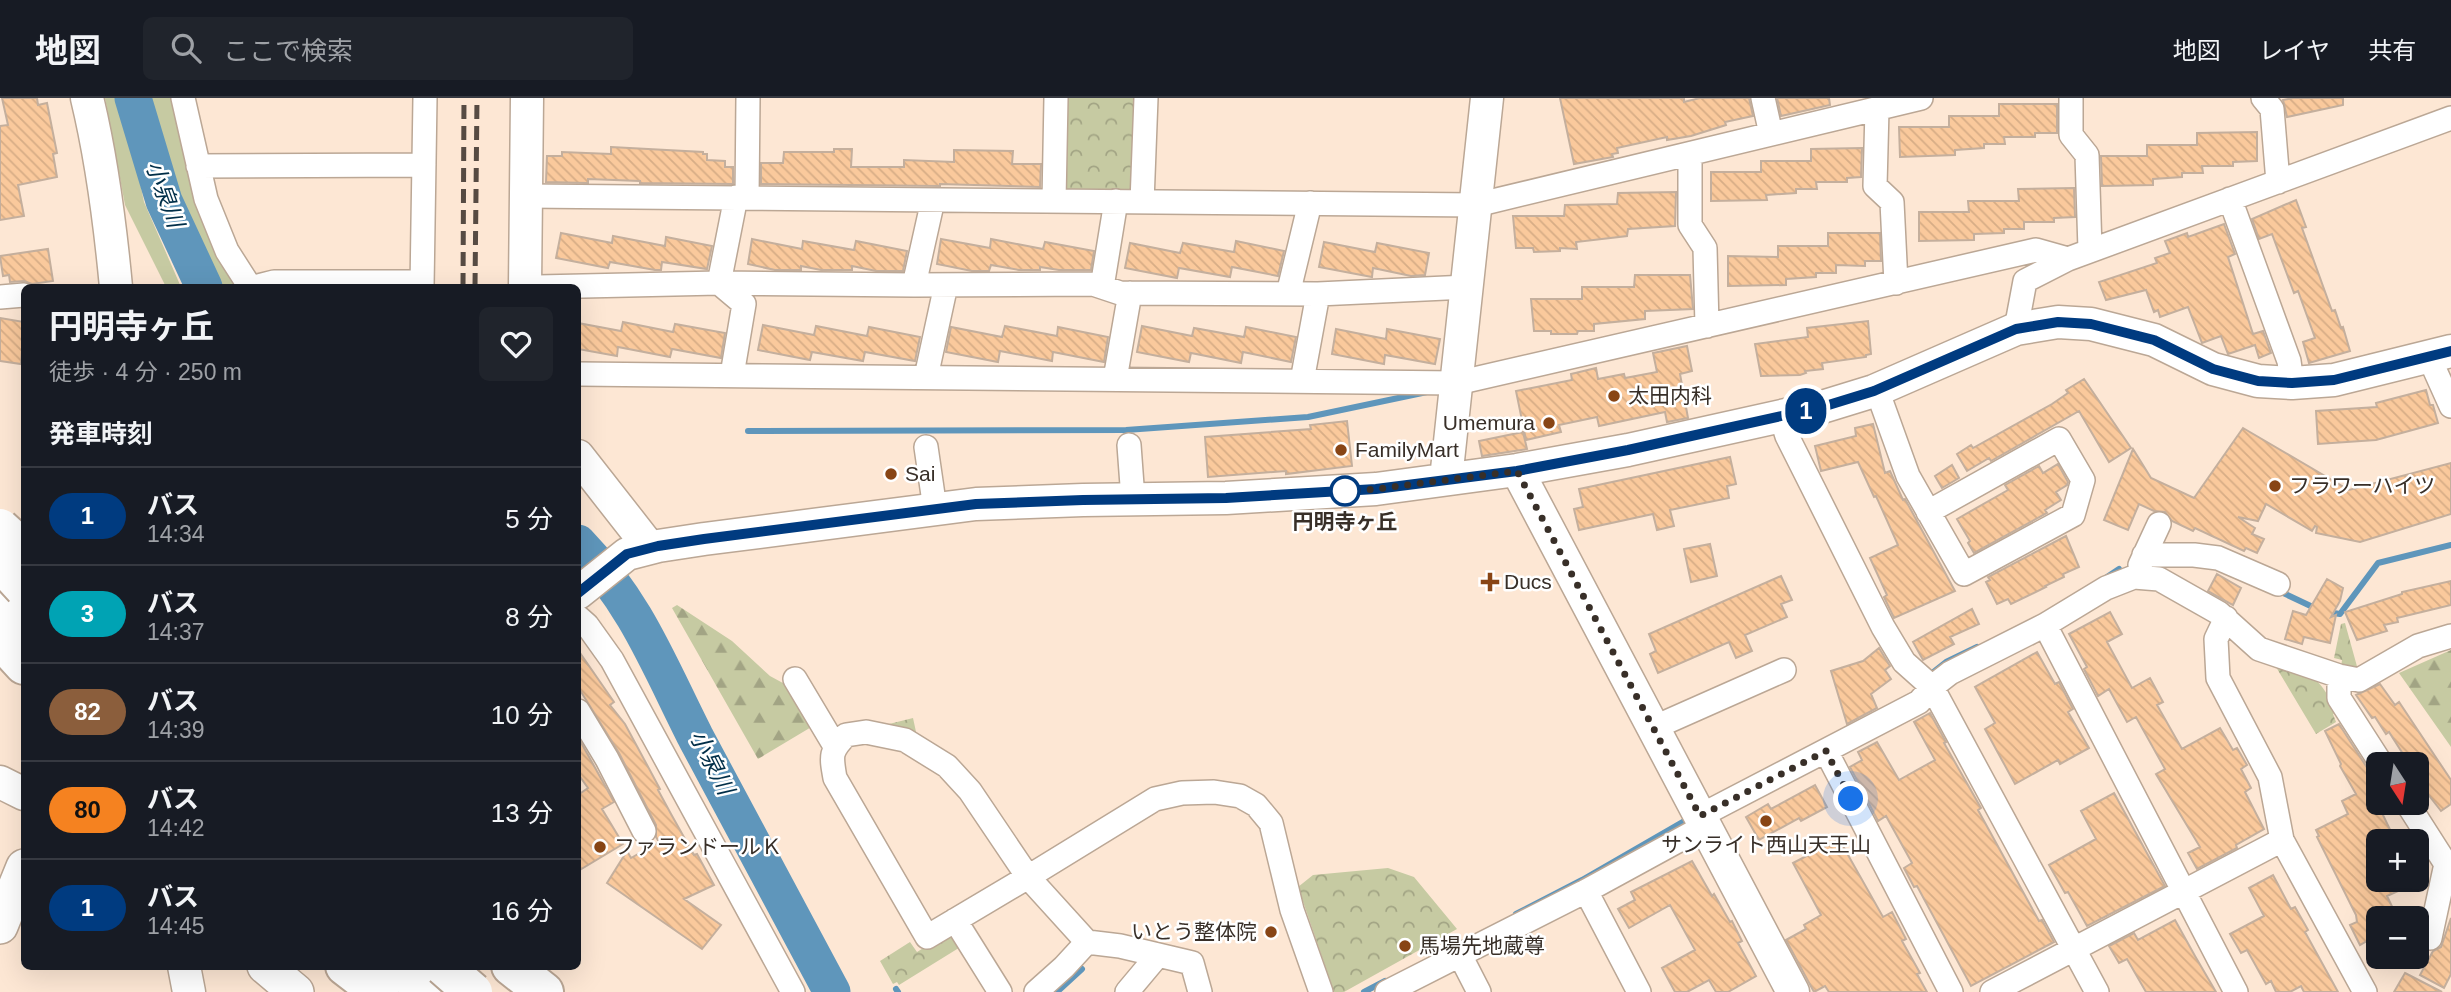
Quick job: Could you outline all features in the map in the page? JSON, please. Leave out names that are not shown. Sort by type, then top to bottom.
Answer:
[{"type":"highway","points":[[0,527],[21,547]]},
{"type":"highway","points":[[0,562],[21,585]]},
{"type":"highway","points":[[0,606],[21,628]]},
{"type":"highway","points":[[0,639],[21,662]]},
{"type":"highway","points":[[335,970],[353,992]]},
{"type":"highway","points":[[350,970],[379,992]]},
{"type":"highway","points":[[402,970],[428,992]]},
{"type":"highway","points":[[448,970],[473,992]]},
{"type":"highway","points":[[515,970],[544,992]]},
{"type":"highway","points":[[540,970],[565,992]]},
{"type":"main road","points":[[87,98],[98,141],[111,228],[116,284]]},
{"type":"main road","points":[[525,284],[527,98]]},
{"type":"main road","points":[[1447,479],[1487,98]]},
{"type":"main road","points":[[581,591],[639,551],[935,509],[976,504],[1226,498],[1376,489],[1517,471],[1822,407],[1877,390],[2016,329],[2058,322],[2091,324],[2154,340],[2213,369],[2258,381],[2292,383],[2334,380],[2440,354]]},
{"type":"main road","points":[[581,461],[639,551]]},
{"type":"main road","points":[[1517,471],[1793,992]]},
{"type":"main road","points":[[0,550],[21,536]]},
{"type":"main road","points":[[0,557],[21,608]]},
{"type":"main road","points":[[0,782],[21,792]]},
{"type":"main road","points":[[0,926],[21,874]]},
{"type":"main road","points":[[185,970],[189,992]]},
{"type":"main road","points":[[270,970],[296,992]]},
{"type":"main road","points":[[510,970],[511,992]]},
{"type":"street","points":[[183,98],[206,199],[227,251],[250,284]]},
{"type":"street","points":[[266,284],[422,284],[425,98]]},
{"type":"street","points":[[719,283],[742,197],[748,98]]},
{"type":"street","points":[[1054,201],[1056,98]]},
{"type":"street","points":[[1142,202],[1146,98]]},
{"type":"street","points":[[1763,98],[1771,134]]},
{"type":"street","points":[[526,195],[1476,205],[1921,98]]},
{"type":"street","points":[[2071,98],[2071,135],[2087,155],[2090,250]]},
{"type":"street","points":[[2263,98],[2272,109],[2278,182]]},
{"type":"street","points":[[1877,108],[1875,186],[1892,202],[1896,283]]},
{"type":"street","points":[[2016,329],[2025,281],[2068,259],[2451,118]]},
{"type":"street","points":[[1690,154],[1690,225],[1705,248],[1707,326]]},
{"type":"street","points":[[198,166],[424,165]]},
{"type":"street","points":[[2230,199],[2289,361],[2292,383]]},
{"type":"street","points":[[914,285],[933,200]]},
{"type":"street","points":[[1102,287],[1116,201]]},
{"type":"street","points":[[1289,294],[1310,203]]},
{"type":"street","points":[[581,374],[1457,383],[2036,250],[2068,259]]},
{"type":"street","points":[[719,283],[744,304],[732,375]]},
{"type":"street","points":[[581,286],[719,283],[1093,284],[1120,293],[1289,294],[1467,287]]},
{"type":"street","points":[[926,377],[946,285]]},
{"type":"street","points":[[1115,379],[1130,293]]},
{"type":"street","points":[[1302,381],[1318,294]]},
{"type":"street","points":[[0,297],[21,295]]},
{"type":"street","points":[[2440,354],[2451,406]]},
{"type":"street","points":[[1877,390],[1908,475],[1928,512],[1964,574],[2073,515],[2083,480],[2059,439],[1928,512]]},
{"type":"street","points":[[1781,417],[1787,436],[1883,627],[1904,662],[1925,680],[2096,992]]},
{"type":"street","points":[[1129,445],[1133,499]]},
{"type":"street","points":[[926,447],[935,509]]},
{"type":"street","points":[[2134,578],[2159,524]]},
{"type":"street","points":[[2144,555],[2218,558],[2278,584]]},
{"type":"street","points":[[1925,680],[1950,673],[2045,625],[2106,588],[2134,578],[2159,579],[2226,618],[2259,649],[2358,680],[2418,646],[2451,636]]},
{"type":"street","points":[[2226,618],[2216,639],[2218,678],[2270,777],[2282,840],[2365,992]]},
{"type":"street","points":[[581,620],[612,660],[793,992]]},
{"type":"street","points":[[2045,625],[2236,992]]},
{"type":"street","points":[[1653,728],[1784,670]]},
{"type":"street","points":[[2339,676],[2339,698],[2374,752]]},
{"type":"street","points":[[795,679],[835,746]]},
{"type":"street","points":[[1387,992],[1586,891],[1702,821],[1919,702],[1925,680]]},
{"type":"street","points":[[581,716],[607,759],[644,831]]},
{"type":"street","points":[[1200,992],[1192,962],[1087,942],[1028,877],[970,791],[947,766],[905,740],[866,732],[846,735],[835,746],[831,758],[835,778],[927,937],[1028,877],[1154,799],[1182,793],[1214,792],[1240,796],[1256,805],[1271,823],[1292,910],[1321,992]]},
{"type":"street","points":[[1826,751],[1951,992]]},
{"type":"street","points":[[2415,816],[2446,864],[2430,938]]},
{"type":"street","points":[[1992,992],[2282,840]]},
{"type":"street","points":[[1586,891],[1639,992]]},
{"type":"street","points":[[955,920],[1000,992]]},
{"type":"street","points":[[1036,992],[1087,942]]},
{"type":"street","points":[[1127,992],[1158,955]]},
{"type":"street","points":[[1460,955],[1479,992]]},
{"type":"green space","points":[[105,98],[123,98],[144,202],[180,284],[164,284],[125,205]]},
{"type":"green space","points":[[143,98],[174,98],[239,284],[212,284],[170,195]]},
{"type":"green space","points":[[1063,98],[1139,98],[1136,187],[1130,192],[1067,191],[1063,184]]},
{"type":"green space","points":[[677,605],[732,641],[770,676],[792,688],[813,726],[758,759],[672,608]]},
{"type":"green space","points":[[2345,623],[2358,670],[2341,667],[2342,660],[2334,658],[2341,624]]},
{"type":"green space","points":[[2451,650],[2451,747],[2399,673]]},
{"type":"green space","points":[[2273,662],[2297,669],[2319,683],[2337,712],[2333,714],[2336,722],[2316,734]]},
{"type":"green space","points":[[913,718],[918,741],[877,727]]},
{"type":"green space","points":[[1388,868],[1414,877],[1457,929],[1344,992],[1334,992],[1298,887],[1313,875]]},
{"type":"green space","points":[[949,932],[962,946],[899,985],[897,982],[893,984],[880,961],[910,942],[917,952]]},
{"type":"building","points":[[2,98],[37,98],[38,105],[47,103],[57,153],[53,154],[57,177],[18,185],[24,216],[0,220],[0,126],[8,125]]},
{"type":"building","points":[[1560,98],[1684,98],[1684,102],[1700,98],[1749,98],[1753,116],[1725,122],[1726,125],[1691,136],[1667,140],[1667,137],[1617,148],[1618,153],[1612,154],[1613,157],[1574,164]]},
{"type":"building","points":[[1777,98],[1829,98],[1830,105],[1781,116]]},
{"type":"building","points":[[2343,98],[2343,105],[2287,117],[2283,100]]},
{"type":"building","points":[[1999,104],[2057,104],[2057,133],[2035,133],[2035,137],[2004,137],[2005,144],[1984,144],[1984,148],[1955,150],[1955,155],[1900,157],[1899,127],[1949,127],[1949,116],[1999,116]]},
{"type":"building","points":[[2257,132],[2257,161],[2233,162],[2233,166],[2202,166],[2203,173],[2182,173],[2182,177],[2153,179],[2153,185],[2102,186],[2101,156],[2147,156],[2147,145],[2197,145],[2197,133]]},
{"type":"building","points":[[611,147],[703,152],[707,154],[707,160],[725,161],[725,167],[733,167],[733,184],[640,183],[588,179],[588,183],[546,182],[547,156],[562,156],[562,152],[611,154]]},
{"type":"building","points":[[1862,148],[1861,177],[1847,178],[1847,182],[1816,182],[1817,189],[1796,189],[1796,193],[1766,195],[1767,200],[1711,201],[1711,172],[1761,172],[1761,161],[1811,161],[1811,149]]},
{"type":"building","points":[[834,149],[852,149],[851,167],[904,167],[904,160],[954,162],[954,150],[1013,151],[1012,164],[1041,164],[1040,187],[761,184],[761,163],[783,163],[784,152],[834,152]]},
{"type":"building","points":[[2074,188],[2075,217],[2054,218],[2054,222],[2024,222],[2024,229],[1974,234],[1974,240],[1919,241],[1919,212],[1969,212],[1968,201],[2019,201],[2018,189]]},
{"type":"building","points":[[1676,192],[1675,226],[1628,229],[1627,236],[1576,242],[1577,249],[1560,248],[1560,251],[1534,252],[1533,248],[1516,248],[1513,216],[1564,216],[1565,205],[1617,204],[1618,193]]},
{"type":"building","points":[[2296,200],[2306,227],[2302,228],[2332,311],[2335,310],[2341,328],[2343,327],[2350,351],[2309,363],[2303,342],[2315,338],[2298,291],[2294,293],[2272,234],[2259,239],[2252,219]]},
{"type":"building","points":[[2224,224],[2235,254],[2228,257],[2253,334],[2263,331],[2271,353],[2259,358],[2255,345],[2228,354],[2221,336],[2202,343],[2188,307],[2160,317],[2158,310],[2154,312],[2146,290],[2106,300],[2099,282],[2157,263],[2155,258],[2170,253],[2165,241],[2187,233],[2188,237]]},
{"type":"building","points":[[561,233],[612,243],[613,236],[665,246],[666,237],[712,246],[707,269],[662,262],[661,270],[610,262],[608,268],[556,258]]},
{"type":"building","points":[[1828,233],[1880,233],[1881,261],[1865,261],[1865,266],[1836,265],[1836,273],[1816,273],[1816,277],[1786,279],[1786,285],[1728,286],[1728,256],[1778,257],[1778,246],[1828,246]]},
{"type":"building","points":[[752,239],[802,249],[803,241],[854,250],[856,241],[907,251],[903,271],[876,271],[852,266],[852,270],[821,270],[801,266],[801,270],[775,270],[748,264]]},
{"type":"building","points":[[941,239],[990,248],[991,239],[1043,249],[1045,242],[1094,251],[1091,270],[1040,267],[1040,270],[1019,270],[991,265],[989,271],[972,271],[937,264]]},
{"type":"building","points":[[1236,241],[1284,251],[1278,276],[1232,267],[1230,277],[1179,268],[1177,278],[1125,268],[1130,243],[1180,253],[1183,243],[1234,252]]},
{"type":"building","points":[[1324,242],[1375,252],[1377,243],[1429,253],[1425,275],[1411,276],[1373,268],[1372,277],[1319,267]]},
{"type":"building","points":[[48,249],[53,281],[32,284],[24,281],[10,282],[9,275],[3,276],[0,256]]},
{"type":"building","points":[[1635,275],[1690,275],[1693,309],[1645,311],[1645,319],[1594,324],[1594,331],[1578,331],[1577,334],[1534,331],[1531,299],[1582,299],[1582,287],[1634,287]]},
{"type":"building","points":[[0,318],[21,322],[21,364],[0,361]]},
{"type":"building","points":[[1868,321],[1871,354],[1866,357],[1822,363],[1823,369],[1805,371],[1806,373],[1800,375],[1761,376],[1755,344],[1808,337],[1807,328]]},
{"type":"building","points":[[623,322],[673,332],[675,324],[725,333],[721,358],[672,349],[670,357],[618,347],[617,356],[581,350],[581,324],[621,331]]},
{"type":"building","points":[[763,325],[814,335],[816,326],[867,336],[869,327],[920,337],[915,361],[865,352],[863,361],[812,352],[810,360],[758,350]]},
{"type":"building","points":[[1005,326],[1057,336],[1058,327],[1108,337],[1104,362],[1053,352],[1052,361],[1000,351],[998,362],[946,352],[951,327],[1002,337]]},
{"type":"building","points":[[1142,326],[1192,336],[1194,328],[1244,337],[1246,327],[1296,337],[1291,362],[1243,352],[1241,363],[1191,353],[1189,362],[1137,352]]},
{"type":"building","points":[[1336,329],[1386,339],[1387,329],[1440,339],[1435,364],[1385,355],[1384,364],[1332,354]]},
{"type":"building","points":[[1687,346],[1692,371],[1680,374],[1688,418],[1667,422],[1665,412],[1599,426],[1597,417],[1559,425],[1561,432],[1526,440],[1516,391],[1572,380],[1571,374],[1596,368],[1598,379],[1624,374],[1625,378],[1657,372],[1653,353]]},
{"type":"building","points":[[2084,379],[2131,448],[2109,462],[2079,411],[1991,461],[1989,458],[1967,471],[1957,454],[1971,445],[1973,448],[2052,404],[2068,393],[2066,390]]},
{"type":"building","points":[[2426,390],[2438,423],[2376,440],[2318,444],[2316,411],[2377,407],[2376,403]]},
{"type":"building","points":[[1347,421],[1352,466],[1286,474],[1286,471],[1208,477],[1205,437],[1311,429],[1310,425]]},
{"type":"building","points":[[1873,424],[1885,473],[1890,471],[1903,500],[1905,499],[1955,591],[1894,618],[1870,558],[1898,545],[1876,496],[1874,497],[1858,462],[1821,471],[1815,446],[1856,436],[1855,428]]},
{"type":"building","name":"フラワーハイツ","points":[[2243,428],[2349,490],[2451,463],[2451,514],[2360,542],[2316,533],[2317,527],[2312,531],[2266,504],[2258,521],[2238,517],[2255,528],[2252,534],[2264,539],[2257,553],[2246,548],[2244,551],[2195,528],[2193,531],[2172,521],[2165,512],[2154,511],[2139,504],[2128,530],[2104,520],[2133,449],[2151,478],[2194,498]]},
{"type":"building","points":[[1523,432],[1527,449],[1482,456],[1479,441]]},
{"type":"building","points":[[1730,457],[1736,484],[1727,486],[1729,498],[1670,510],[1674,526],[1657,530],[1653,514],[1579,530],[1574,509],[1583,507],[1579,489]]},
{"type":"building","points":[[2058,464],[2068,482],[2056,492],[2061,500],[2045,510],[2047,513],[1974,553],[1957,519],[2008,490],[2005,485],[2039,466],[2043,473]]},
{"type":"building","points":[[1952,465],[1959,478],[1942,488],[1935,476]]},
{"type":"building","points":[[2066,536],[2079,567],[2011,604],[2008,599],[1997,604],[1986,582],[1990,580],[1988,577]]},
{"type":"building","points":[[1710,544],[1717,576],[1691,582],[1684,549]]},
{"type":"building","points":[[2217,574],[2241,588],[2233,605],[2208,591]]},
{"type":"building","points":[[1781,576],[1792,600],[1781,604],[1787,617],[1745,635],[1752,651],[1736,658],[1729,642],[1658,673],[1650,654],[1656,651],[1649,634]]},
{"type":"building","points":[[2327,579],[2343,588],[2340,601],[2331,617],[2336,615],[2330,643],[2304,637],[2302,644],[2285,639],[2293,611],[2306,615]]},
{"type":"building","points":[[2451,581],[2451,605],[2397,618],[2398,622],[2384,625],[2387,631],[2357,640],[2345,612],[2402,592]]},
{"type":"building","points":[[1972,609],[1979,624],[1950,637],[1954,644],[1923,660],[1913,642]]},
{"type":"building","points":[[2110,612],[2122,634],[2107,642],[2132,688],[2150,678],[2163,702],[2157,705],[2182,749],[2220,728],[2233,750],[2237,748],[2247,765],[2241,769],[2251,788],[2245,792],[2264,829],[2236,845],[2237,848],[2197,869],[2188,853],[2200,847],[2156,774],[2165,769],[2136,717],[2127,722],[2109,689],[2098,696],[2084,669],[2087,667],[2069,634]]},
{"type":"building","points":[[1879,648],[1890,666],[1885,670],[1891,679],[1871,694],[1877,708],[1847,724],[1831,671],[1863,661]]},
{"type":"building","points":[[2037,652],[2055,684],[2059,682],[2073,709],[2068,712],[2089,748],[2060,764],[2058,760],[2015,784],[1985,729],[1995,723],[1975,687]]},
{"type":"building","points":[[581,654],[614,702],[610,705],[625,724],[671,814],[714,885],[684,899],[721,925],[702,949],[607,883],[627,851],[631,858],[659,842],[656,825],[619,753],[581,692]]},
{"type":"building","points":[[2380,684],[2395,705],[2399,702],[2451,780],[2451,804],[2441,811],[2429,796],[2429,752],[2402,752],[2389,732],[2386,734],[2356,695]]},
{"type":"building","points":[[1930,713],[1981,808],[1978,810],[2039,921],[2042,920],[2054,942],[1971,986],[1917,886],[1914,887],[1904,868],[1912,863],[1886,816],[1878,821],[1850,767],[1862,760],[1858,752],[1877,742],[1899,780],[1935,760],[1914,722]]},
{"type":"building","points":[[2339,724],[2366,766],[2366,816],[2383,816],[2390,829],[2366,829],[2366,892],[2396,892],[2387,896],[2392,906],[2366,906],[2366,942],[2360,945],[2350,925],[2357,922],[2356,915],[2317,837],[2319,836],[2316,830],[2348,814],[2342,801],[2356,794],[2325,731]]},
{"type":"building","points":[[581,742],[614,802],[602,809],[623,844],[581,869],[581,793],[588,788],[581,778]]},
{"type":"building","points":[[1815,785],[1827,807],[1801,821],[1799,818],[1759,840],[1746,817],[1768,804],[1771,809]]},
{"type":"building","points":[[2114,793],[2165,886],[2087,926],[2049,865],[2096,839],[2081,811]]},
{"type":"building","points":[[1839,839],[1883,917],[1892,912],[1906,939],[1902,941],[1927,992],[1829,992],[1825,986],[1814,992],[1786,940],[1806,929],[1804,925],[1821,915],[1793,863]]},
{"type":"building","points":[[1692,861],[1712,896],[1714,894],[1730,922],[1732,921],[1742,941],[1738,943],[1756,976],[1728,992],[1716,992],[1709,980],[1687,992],[1675,992],[1662,968],[1695,950],[1670,905],[1629,928],[1618,909],[1635,900],[1631,892]]},
{"type":"building","points":[[2273,875],[2291,909],[2295,907],[2308,930],[2305,932],[2338,992],[2304,992],[2301,986],[2290,992],[2276,992],[2271,981],[2266,984],[2247,950],[2241,953],[2230,934],[2264,916],[2249,888]]},
{"type":"building","points":[[2451,918],[2451,974],[2444,988],[2420,975],[2423,969],[2429,969],[2429,958],[2433,951],[2441,947]]},
{"type":"building","points":[[2175,920],[2216,992],[2146,992],[2127,959],[2119,963],[2109,946],[2134,933],[2138,940]]},
{"type":"building","points":[[2405,973],[2442,992],[2394,992]]},
{"type":"waterway","name":"小泉川","points":[[133,98],[164,201],[203,284]]},
{"type":"waterway","points":[[748,431],[1126,430],[1308,417],[1427,392]]},
{"type":"waterway","points":[[2327,612],[2340,614],[2378,563],[2451,545]]},
{"type":"waterway","name":"小泉川","points":[[581,546],[616,589],[645,636],[696,738],[832,992]]},
{"type":"waterway","points":[[2107,577],[2119,569]]},
{"type":"waterway","points":[[2279,591],[2317,609]]},
{"type":"waterway","points":[[1927,677],[1946,662],[1977,647]]},
{"type":"waterway","points":[[1516,914],[1582,880],[1686,820]]},
{"type":"waterway","points":[[1057,992],[1082,969]]},
{"type":"waterway","points":[[1364,992],[1385,981]]},
{"type":"railway","points":[[463,284],[464,98]]},
{"type":"railway","points":[[475,284],[477,98]]},
{"type":"railway","points":[[455,970],[455,992]]},
{"type":"railway","points":[[468,992],[469,970]]},
{"type":"bus line","name":"1","points":[[581,590],[627,554],[658,546],[976,504],[1226,498],[1376,489],[1517,471],[1628,450],[1822,407],[1874,391],[2016,329],[2058,322],[2091,324],[2154,340],[2213,369],[2258,381],[2292,383],[2334,380],[2451,351]]},
{"type":"place","name":"太田内科","points":[[1614,396]]},
{"type":"place","name":"Umemura","points":[[1549,423]]},
{"type":"place","name":"FamilyMart","points":[[1341,450]]},
{"type":"place","name":"Sai","points":[[891,474]]},
{"type":"place","name":"フラワーハイツ","points":[[2275,486]]},
{"type":"place","name":"円明寺ヶ丘","points":[[1345,491]]},
{"type":"place","name":"Ducs","points":[[1490,582]]},
{"type":"place","name":"サンライト西山天王山","points":[[1766,821]]},
{"type":"place","name":"ファランドールＫ","points":[[600,847]]},
{"type":"place","name":"いとう整体院","points":[[1271,932]]},
{"type":"place","name":"馬場先地蔵尊","points":[[1405,946]]},
{"type":"route","points":[[1345,491],[1517,471],[1700,816],[1826,751],[1851,799]]}]
